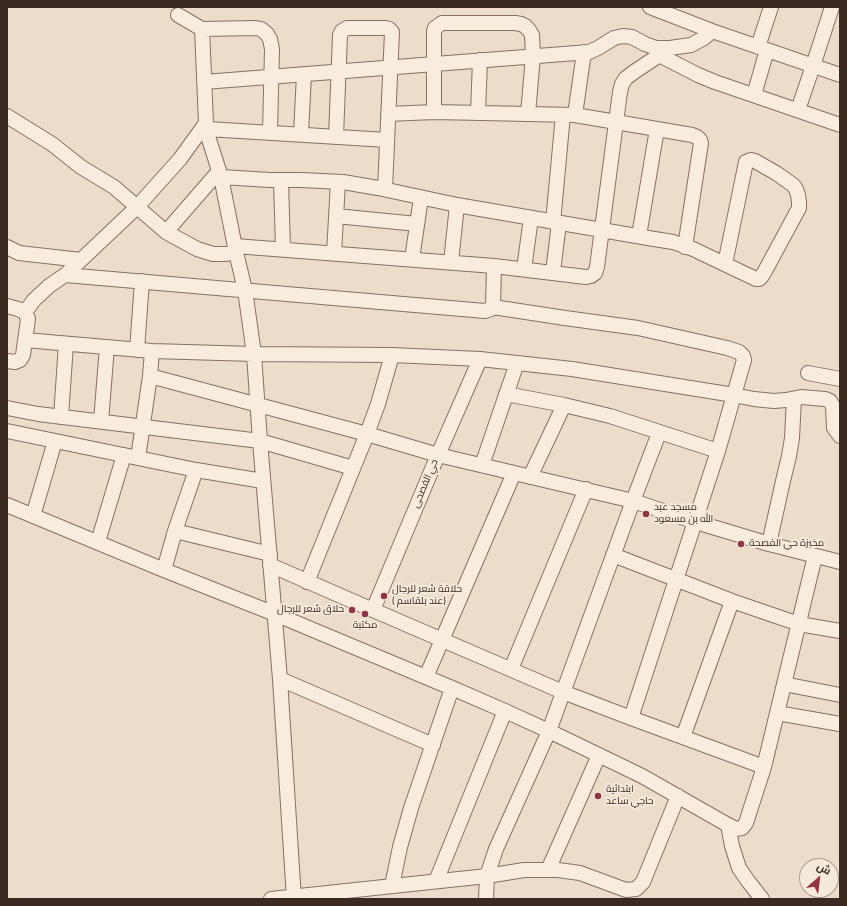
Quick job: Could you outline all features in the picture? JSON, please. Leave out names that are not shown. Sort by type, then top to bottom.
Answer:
[{"type":"street","points":[[650,7],[687,14],[712,31],[840,75]]},
{"type":"street","points":[[754,95],[771,7]]},
{"type":"street","points":[[798,110],[832,7]]},
{"type":"street","points":[[178,15],[202,28],[256,28],[261,29],[267,34],[270,39],[272,49],[270,132]]},
{"type":"street","points":[[434,112],[435,28],[442,23],[521,24],[529,30],[532,35],[533,56],[528,114]]},
{"type":"street","points":[[202,28],[206,126],[220,174],[245,290],[254,354],[280,679],[294,898]]},
{"type":"street","points":[[336,137],[340,35],[342,31],[347,28],[389,29],[392,32],[385,189]]},
{"type":"street","points":[[7,116],[52,144],[81,167],[114,187],[166,232],[197,249],[213,254],[226,254],[235,249],[283,249],[451,262],[553,272],[586,277],[595,273],[597,267],[622,84],[626,78],[634,72],[665,52],[691,45],[704,38],[712,31]]},
{"type":"street","points":[[204,82],[589,52],[614,38],[623,36],[632,37],[665,52],[698,75],[715,82],[840,125]]},
{"type":"street","points":[[553,272],[556,222],[569,115],[584,52]]},
{"type":"street","points":[[478,113],[480,60]]},
{"type":"street","points":[[301,134],[304,74]]},
{"type":"street","points":[[388,114],[434,112],[569,115],[697,137],[701,143],[685,246]]},
{"type":"street","points":[[206,126],[387,140]]},
{"type":"street","points":[[25,312],[34,300],[49,286],[65,275],[137,207],[180,159],[206,126]]},
{"type":"street","points":[[639,236],[656,129]]},
{"type":"street","points":[[220,174],[281,180],[338,182],[385,189],[457,205],[673,242],[685,246],[751,277],[759,279],[765,271],[799,208],[799,202],[796,189],[793,185],[755,161],[751,160],[746,162],[725,264]]},
{"type":"street","points":[[166,232],[220,174]]},
{"type":"street","points":[[281,180],[283,249]]},
{"type":"street","points":[[334,253],[338,182]]},
{"type":"street","points":[[412,259],[421,198]]},
{"type":"street","points":[[451,262],[457,205]]},
{"type":"street","points":[[336,216],[417,224]]},
{"type":"street","points":[[524,269],[530,218]]},
{"type":"street","points":[[7,247],[19,253],[81,260]]},
{"type":"street","points":[[493,307],[494,266]]},
{"type":"street","points":[[65,275],[484,311],[493,307],[638,328],[739,352],[744,360],[718,451],[631,718]]},
{"type":"street","points":[[138,350],[142,281]]},
{"type":"street","points":[[7,306],[25,312],[28,319],[23,355],[20,360],[15,362],[7,361]]},
{"type":"street","points":[[25,340],[152,351],[254,354],[392,355],[480,359],[572,369],[754,399],[774,401],[801,397],[825,399],[830,401],[833,406],[834,428],[840,436]]},
{"type":"street","points":[[61,417],[66,344]]},
{"type":"street","points":[[101,421],[107,347]]},
{"type":"street","points":[[138,458],[150,376],[152,351]]},
{"type":"street","points":[[307,582],[367,434],[378,404],[392,355]]},
{"type":"street","name":"حي الفصحى","points":[[373,610],[480,359]]},
{"type":"street","points":[[482,465],[517,363]]},
{"type":"street","points":[[808,373],[840,379]]},
{"type":"street","points":[[150,376],[367,434],[438,455],[633,501],[769,544],[840,562]]},
{"type":"street","points":[[506,394],[564,405],[610,416],[718,451]]},
{"type":"street","points":[[769,544],[791,444],[794,399]]},
{"type":"street","points":[[530,477],[564,405]]},
{"type":"street","points":[[7,408],[38,414],[260,441],[353,468]]},
{"type":"street","points":[[7,431],[196,470],[263,481]]},
{"type":"street","points":[[486,899],[487,876],[496,849],[549,731],[659,433]]},
{"type":"street","points":[[33,516],[55,441]]},
{"type":"street","points":[[98,542],[124,455]]},
{"type":"street","points":[[164,570],[196,470]]},
{"type":"street","points":[[426,677],[514,473]]},
{"type":"street","points":[[511,669],[586,489]]},
{"type":"street","points":[[7,505],[275,614],[505,711],[642,776],[736,829],[742,828],[746,823],[764,767],[815,556]]},
{"type":"street","points":[[175,532],[270,560],[307,582],[563,692],[764,767]]},
{"type":"street","points":[[613,555],[732,601],[799,624],[840,631]]},
{"type":"street","points":[[683,737],[732,601]]},
{"type":"street","points":[[280,679],[433,745]]},
{"type":"street","points":[[784,684],[840,695]]},
{"type":"street","points":[[392,886],[400,847],[411,808],[452,688]]},
{"type":"street","points":[[436,881],[505,711]]},
{"type":"street","points":[[777,713],[840,724]]},
{"type":"street","points":[[548,870],[599,755]]},
{"type":"street","points":[[271,899],[294,898],[487,876],[524,870],[558,870],[580,873],[626,890],[636,889],[643,882],[678,796]]},
{"type":"street","points":[[728,825],[733,851],[739,868],[762,899]]},
{"type":"place","name":"مسجد عبد الله بن مسعود","points":[[646,514]]},
{"type":"place","name":"مخبزة حي الفصحة","points":[[741,544]]},
{"type":"place","name":"حلاقة شعر للرجال ( عند بلقاسم)","points":[[384,596]]},
{"type":"place","name":"حلاق شعر للرجال","points":[[352,610]]},
{"type":"place","name":"مكتبة","points":[[365,614]]},
{"type":"place","name":"ابتدائية حاجي ساعد","points":[[598,796]]}]
